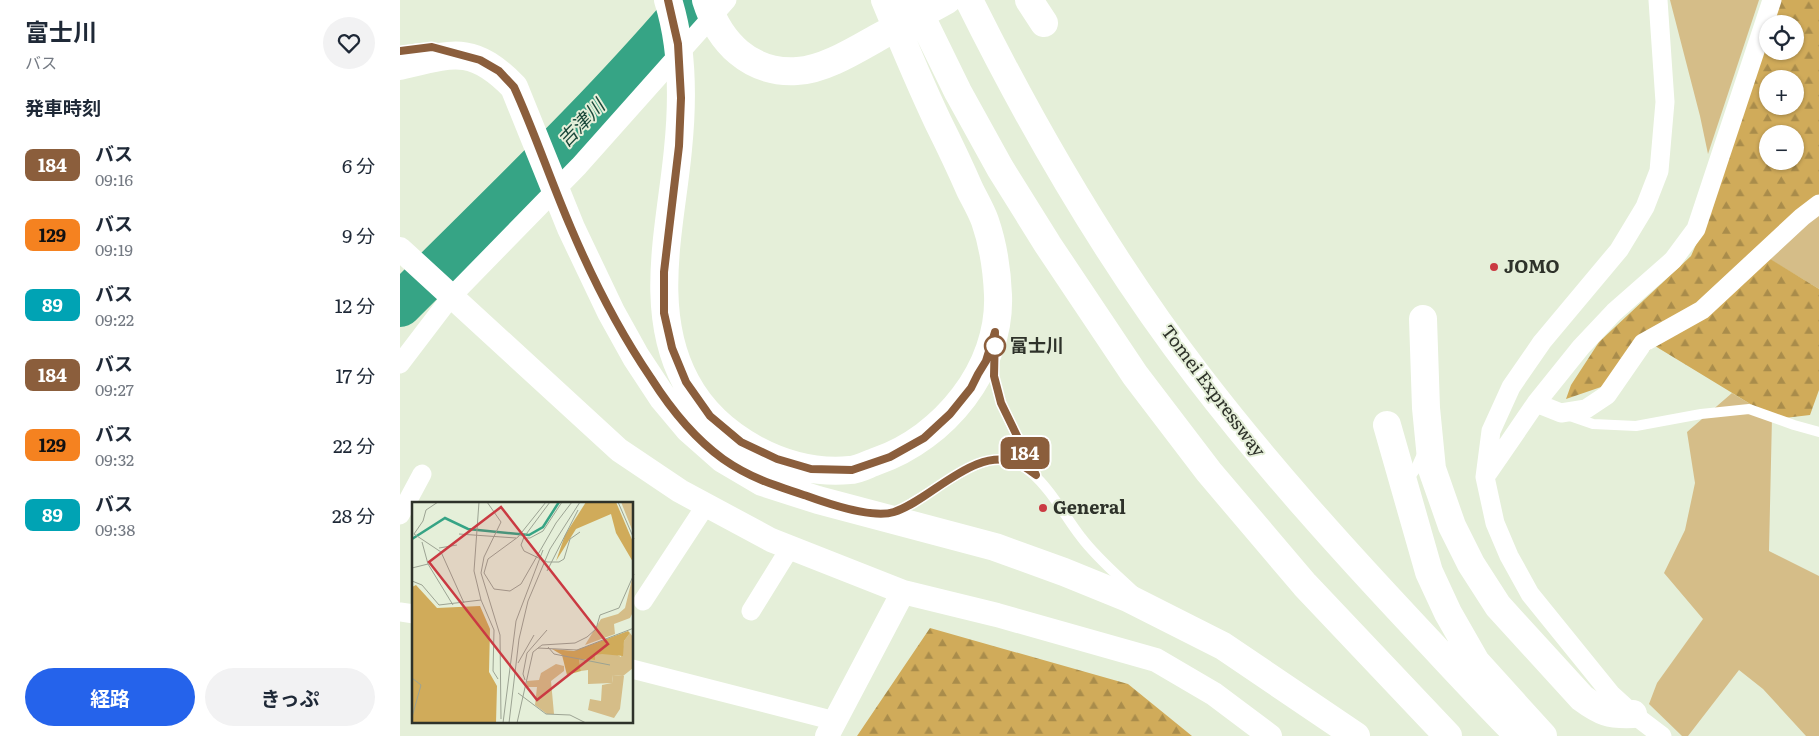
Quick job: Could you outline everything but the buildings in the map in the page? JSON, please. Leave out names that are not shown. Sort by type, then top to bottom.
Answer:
[{"type":"highway","points":[[668,0],[678,44],[681,98],[679,146],[664,272],[664,313],[672,348],[686,382],[710,416],[741,442],[777,459],[811,469],[852,470],[890,457],[924,438],[950,414],[971,388],[986,361],[995,332],[998,296],[994,258],[985,220],[916,75],[885,0]]},
{"type":"highway","points":[[706,0],[717,25],[729,44],[745,58],[772,69],[798,71],[833,62],[947,0]]},
{"type":"highway","points":[[913,0],[958,92],[1000,168],[1048,245],[1135,375],[1209,472],[1305,586],[1448,736]]},
{"type":"highway","name":"Tomei Expressway","points":[[969,0],[1001,66],[1086,212],[1140,294],[1197,374],[1260,454],[1338,545],[1519,736]]},
{"type":"highway","points":[[1029,0],[1044,23]]},
{"type":"highway","points":[[400,66],[437,57],[460,55],[480,60],[499,71],[514,87],[571,228],[611,312],[636,357],[664,398],[690,429],[722,459],[762,482],[818,500],[995,547],[1128,598],[1222,646],[1356,736]]},
{"type":"highway","points":[[1422,319],[1426,408],[1432,469],[1452,526],[1471,564],[1498,606],[1582,698],[1606,713],[1614,715],[1633,714]]},
{"type":"highway","points":[[1387,425],[1429,572],[1448,613],[1476,662],[1543,736]]},
{"type":"street","points":[[400,364],[451,297],[578,166],[727,0]]},
{"type":"street","points":[[1658,0],[1665,102],[1659,171],[1645,206],[1619,250],[1542,342],[1511,388],[1491,431],[1485,477],[1495,523],[1509,556],[1530,594],[1611,694],[1662,736]]},
{"type":"street","points":[[1485,477],[1536,403],[1581,347],[1614,312],[1673,260],[1696,229],[1772,0]]},
{"type":"street","points":[[1536,403],[1561,413],[1586,409],[1607,395],[1643,343],[1702,310],[1802,217],[1819,204]]},
{"type":"street","points":[[405,253],[619,450],[706,505],[771,540],[903,592],[998,615],[1156,660],[1214,694],[1270,736]]},
{"type":"street","points":[[400,515],[422,474]]},
{"type":"street","points":[[643,601],[706,505]]},
{"type":"street","points":[[752,611],[790,548]]},
{"type":"street","points":[[634,670],[831,728],[903,592]]},
{"type":"lane","points":[[400,51],[432,47],[460,55]]},
{"type":"lane","points":[[995,332],[994,376],[1001,403],[1036,475],[1082,538],[1114,573],[1170,620]]},
{"type":"lane","points":[[1561,413],[1593,424],[1636,426],[1701,414],[1749,409],[1819,432]]},
{"type":"lane","points":[[1404,487],[1423,453],[1428,432]]},
{"type":"lane","points":[[874,515],[893,513],[906,507],[968,469],[986,461],[1004,460],[1019,464],[1036,475]]},
{"type":"shaded area","points":[[1670,0],[1759,0],[1708,154],[1700,116]]},
{"type":"shaded area","points":[[1819,204],[1819,289],[1766,257]]},
{"type":"shaded area","points":[[1732,393],[1772,417],[1769,551],[1819,576],[1819,736],[1806,736],[1763,689],[1739,670],[1688,736],[1682,736],[1649,704],[1657,683],[1703,619],[1664,573],[1685,530],[1695,483],[1687,432]]},
{"type":"green space","points":[[1776,0],[1819,0],[1819,204],[1767,257],[1819,289],[1819,390],[1810,415],[1775,419],[1655,346],[1601,387],[1566,399],[1571,385],[1599,342],[1691,256],[1711,210],[1759,52],[1759,60],[1804,60],[1804,15],[1771,15]]},
{"type":"green space","points":[[930,628],[1128,684],[1192,736],[857,736]]},
{"type":"waterway","name":"吉津川","points":[[400,305],[587,118],[694,0]]},
{"type":"bus line","name":"184","points":[[400,51],[432,47],[480,60],[499,71],[514,87],[571,228],[611,312],[636,357],[664,398],[690,429],[722,459],[762,482],[874,515],[893,513],[906,507],[968,469],[986,461],[1004,460],[1019,464],[1036,475],[1001,403],[994,376],[995,332],[986,361],[971,388],[950,414],[924,438],[890,457],[852,470],[811,469],[777,459],[741,442],[710,416],[686,382],[672,348],[664,313],[664,272],[679,146],[681,98],[678,44],[668,0]]},
{"type":"place","name":"JOMO","points":[[1494,267]]},
{"type":"place","name":"富士川","points":[[995,346]]},
{"type":"place","name":"General","points":[[1043,508]]}]
